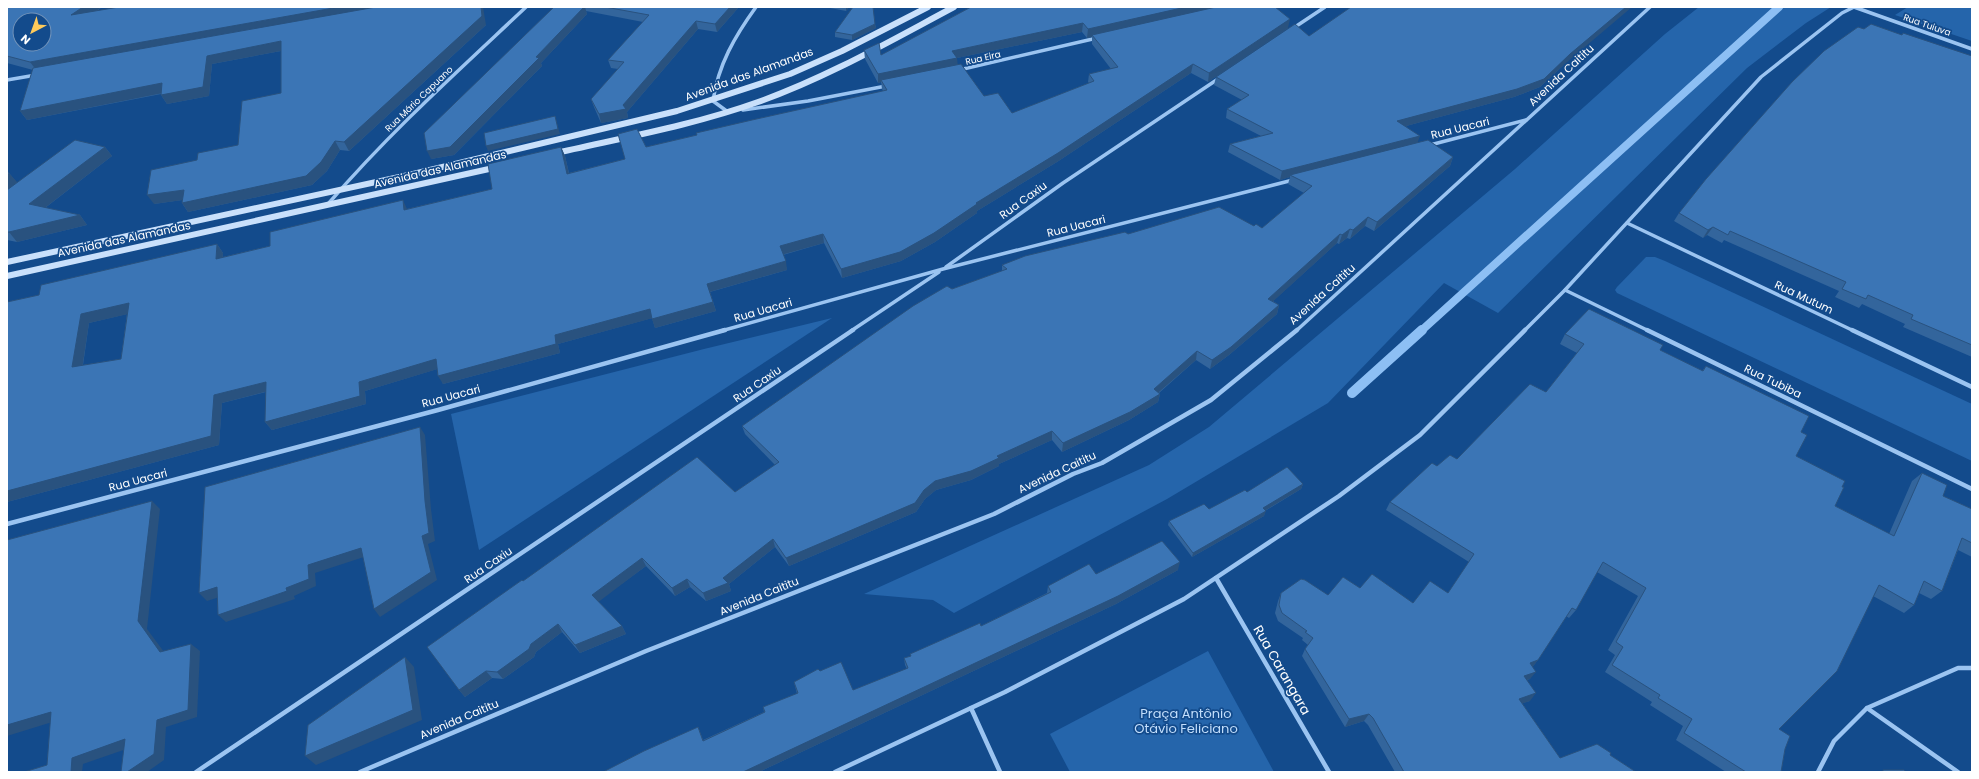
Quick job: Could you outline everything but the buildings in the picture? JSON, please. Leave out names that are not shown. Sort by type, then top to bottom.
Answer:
[{"type":"street","name":"Rua Mário Capuano","points":[[326,206],[405,120],[526,7]]},
{"type":"street","points":[[728,112],[713,101],[715,83],[729,48],[756,7]]},
{"type":"street","name":"Avenida das Alamandas","points":[[7,262],[340,191],[677,111],[713,101],[790,74],[827,58],[928,7]]},
{"type":"street","points":[[728,112],[824,75],[954,7]]},
{"type":"street","points":[[1286,33],[1325,7]]},
{"type":"street","name":"Avenida Caititu","points":[[360,772],[646,651],[994,514],[1073,474],[1102,463],[1211,400],[1314,316],[1650,7]]},
{"type":"street","points":[[835,772],[971,708],[1184,599],[1339,496],[1420,435],[1565,290],[1762,77],[1842,13],[1854,7]]},
{"type":"street","name":"Rua Tuiuva","points":[[1854,7],[1972,49]]},
{"type":"street","name":"Rua Eira","points":[[952,72],[1105,36]]},
{"type":"street","points":[[7,80],[38,75]]},
{"type":"street","name":"Rua Caxiu","points":[[196,772],[943,269],[1063,183],[1220,77]]},
{"type":"street","points":[[544,156],[728,112],[808,101],[892,84]]},
{"type":"street","name":"Rua Uacari","points":[[1426,146],[1526,120]]},
{"type":"street","name":"Avenida das Alamandas","points":[[7,276],[505,165]]},
{"type":"street","name":"Rua Uacari","points":[[7,524],[438,410],[943,269],[1296,179]]},
{"type":"street","name":"Rua Mutum","points":[[1627,223],[1972,386]]},
{"type":"street","name":"Rua Tubiba","points":[[1565,290],[1972,489]]},
{"type":"street","name":"Rua Carangara","points":[[1216,578],[1329,772]]},
{"type":"street","points":[[1818,772],[1834,741],[1867,708],[1958,668],[1972,668]]},
{"type":"street","points":[[971,708],[1000,772]]},
{"type":"street","points":[[1867,708],[1958,772]]},
{"type":"green space","points":[[1699,7],[1831,7],[1806,23],[1747,68],[1498,313],[1444,283],[1328,403],[1167,499],[954,613],[933,600],[864,594],[1149,465],[1209,427],[1515,169],[1665,34]]},
{"type":"green space","points":[[1908,7],[1972,7],[1972,41],[1895,15]]},
{"type":"green space","points":[[1646,257],[1655,257],[1665,261],[1972,404],[1972,461],[1617,293],[1615,290],[1617,287]]},
{"type":"green space","points":[[832,318],[479,550],[451,414],[704,349]]},
{"type":"green space","name":"Praça Antônio Otávio Feliciano","points":[[1208,651],[1274,772],[1070,772],[1050,734]]},
{"type":"waterway","points":[[1421,331],[1779,7]]},
{"type":"waterway","points":[[1352,393],[1422,330]]}]
